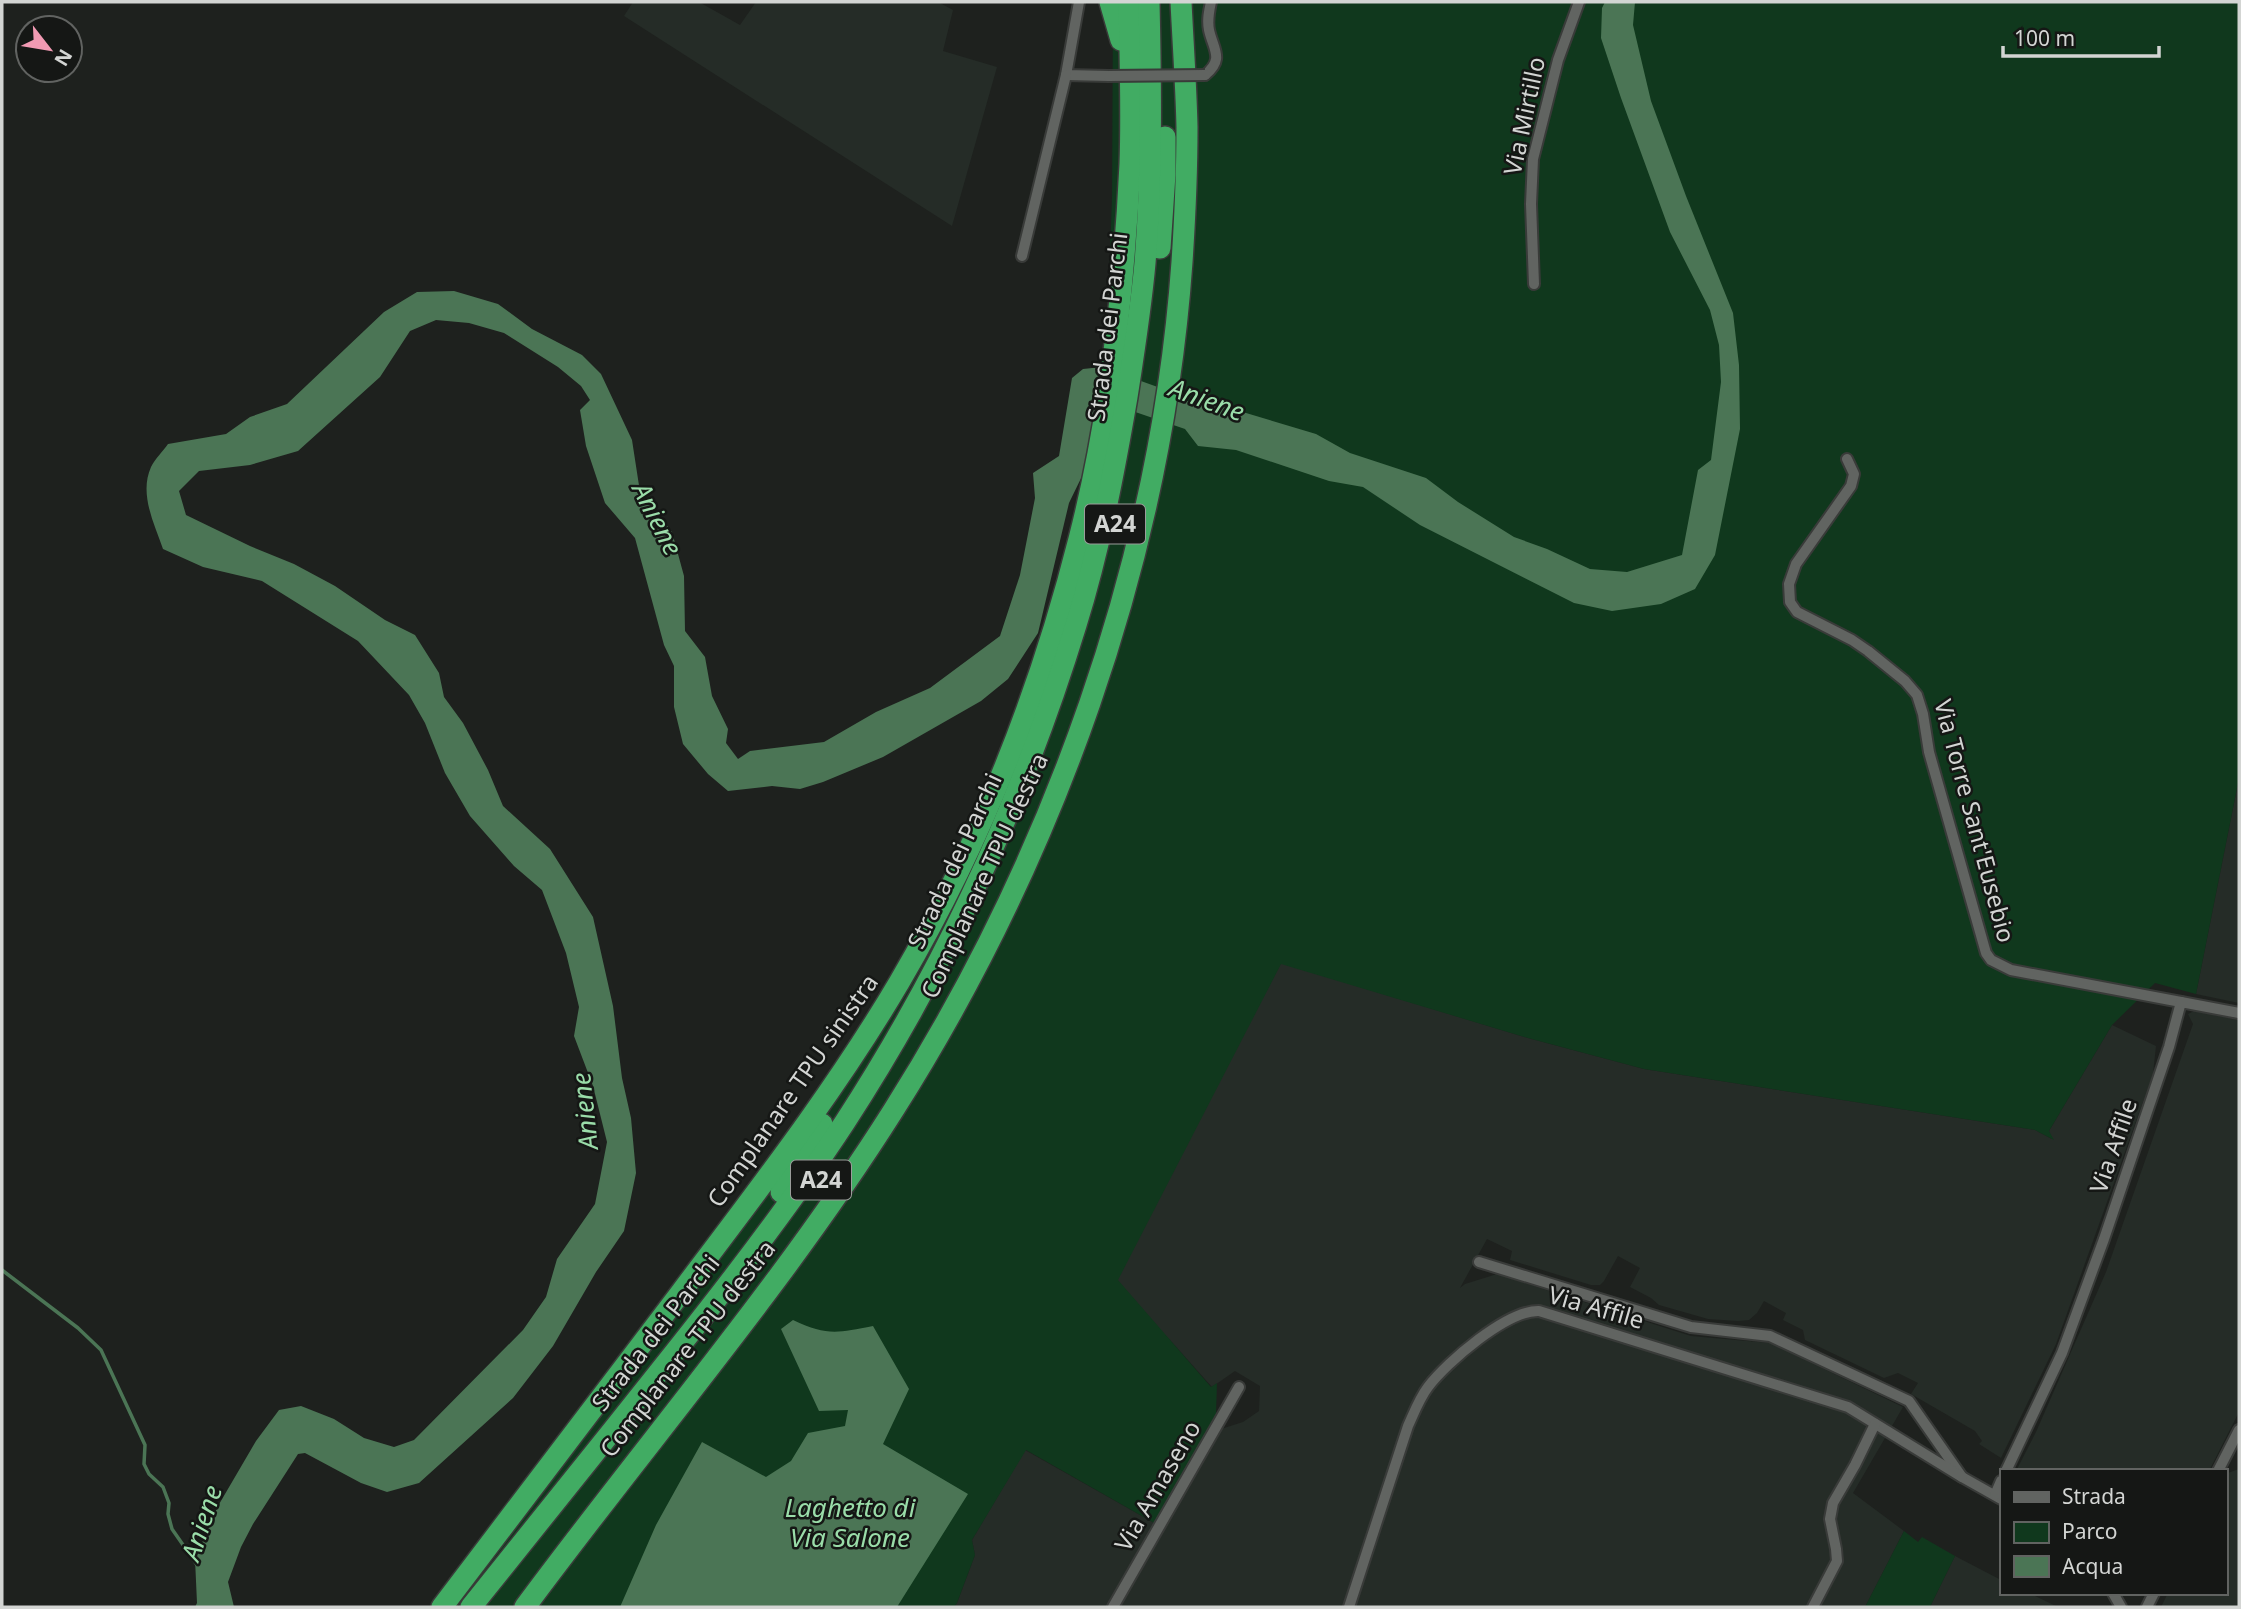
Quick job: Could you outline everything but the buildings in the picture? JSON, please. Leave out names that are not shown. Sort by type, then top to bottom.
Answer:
[{"type":"highway","points":[[1110,2],[1129,67]]},
{"type":"highway","name":"Complanare TPU sinistra","points":[[442,1607],[813,1117],[900,981],[968,852],[993,795],[1051,694],[1079,539],[1098,453],[1133,344],[1129,2]]},
{"type":"highway","name":"Strada dei Parchi","points":[[471,1607],[733,1279],[845,1123],[916,1005],[978,883],[1012,805],[1051,694],[1091,622],[1131,457],[1133,344],[1145,265],[1151,164],[1149,2]]},
{"type":"highway","name":"Strada dei Parchi","points":[[1133,344],[1159,262],[1165,174],[1163,2]]},
{"type":"highway","name":"Complanare TPU destra","points":[[524,1607],[778,1276],[861,1160],[918,1071],[973,972],[1015,886],[1052,800],[1091,697],[1126,589],[1147,505],[1172,350],[1182,262],[1187,128],[1181,2]]},
{"type":"highway","points":[[1187,128],[1192,101],[1192,2]]},
{"type":"highway","name":"Strada dei Parchi","points":[[488,1607],[764,1260],[872,1104],[951,967],[1024,811],[1051,694]]},
{"type":"highway","points":[[575,1478],[761,1224],[879,1028],[900,981]]},
{"type":"highway","points":[[516,1607],[567,1550]]},
{"type":"street","points":[[1022,256],[1066,75],[1079,2]]},
{"type":"street","points":[[1066,75],[1205,75],[1214,66],[1217,56],[1209,29],[1211,2]]},
{"type":"street","name":"Via Mirtillo","points":[[1534,284],[1531,204],[1533,159],[1558,60],[1578,2]]},
{"type":"street","name":"Via Torre Sant'Eusebio","points":[[1847,459],[1854,474],[1852,486],[1796,564],[1788,584],[1790,602],[1797,612],[1868,651],[1905,681],[1917,695],[1923,713],[1928,752],[1986,953],[1991,960],[2011,970],[2181,1002]]},
{"type":"street","points":[[2181,1002],[2239,1013]]},
{"type":"street","name":"Via Affile","points":[[2007,1469],[2067,1340],[2165,1060],[2181,1002]]},
{"type":"street","points":[[1479,1262],[1691,1327],[1770,1336],[1909,1401],[1962,1477]]},
{"type":"street","name":"Via Affile","points":[[1349,1607],[1408,1426],[1420,1399],[1436,1377],[1468,1349],[1497,1326],[1522,1313],[1539,1311],[1847,1407],[1998,1497]]},
{"type":"street","name":"Via Amaseno","points":[[1114,1607],[1239,1387]]},
{"type":"street","points":[[1813,1607],[1837,1561],[1830,1518],[1833,1503],[1875,1423]]},
{"type":"street","points":[[2219,1469],[2239,1430]]},
{"type":"shaded area","points":[[633,2],[699,2],[740,25],[756,2],[938,2],[953,10],[943,51],[997,67],[952,226],[624,16]]},
{"type":"shaded area","points":[[2239,778],[2239,1003],[2196,994]]},
{"type":"shaded area","points":[[1281,963],[1528,1038],[1644,1069],[2035,1130],[2052,1139],[2049,1131],[2112,1025],[2156,1046],[2153,1074],[2056,1344],[2001,1458],[1979,1444],[1982,1441],[1975,1431],[1911,1394],[1918,1383],[1898,1373],[1884,1378],[1805,1340],[1803,1330],[1783,1320],[1786,1313],[1764,1301],[1749,1320],[1708,1319],[1659,1305],[1630,1287],[1640,1268],[1618,1256],[1604,1281],[1600,1285],[1591,1285],[1510,1260],[1512,1251],[1487,1239],[1460,1288],[1497,1274],[1691,1336],[1770,1343],[1903,1407],[1853,1493],[1904,1531],[1865,1607],[1120,1607],[1221,1429],[1243,1422],[1259,1411],[1260,1386],[1235,1371],[1212,1387],[1170,1340],[1111,1282]]},
{"type":"shaded area","points":[[2194,1011],[2239,1020],[2239,1412],[2210,1469],[2017,1469],[2106,1272],[2193,1024],[2188,1014]]},
{"type":"shaded area","points":[[1025,1450],[1156,1524],[1108,1607],[954,1607],[975,1555],[972,1540]]},
{"type":"shaded area","points":[[2239,1469],[2239,1607],[2161,1607],[2167,1595],[2227,1595],[2228,1473]]},
{"type":"shaded area","points":[[1955,1556],[2000,1579],[2000,1595],[2033,1595],[2058,1607],[1930,1607]]},
{"type":"green space","points":[[1113,2],[2239,2],[2239,778],[2196,994],[2155,983],[2112,1025],[2049,1131],[2054,1140],[2035,1130],[1644,1069],[1528,1038],[1281,964],[1118,1280],[1211,1387],[1217,1383],[1216,1414],[1156,1524],[1026,1450],[972,1540],[975,1555],[954,1607],[435,1607],[829,1079],[919,934],[1011,728],[1041,637],[1097,423],[1107,342],[1112,197]]},
{"type":"green space","points":[[1904,1531],[1918,1542],[1922,1537],[1955,1556],[1930,1607],[1865,1607]]},
{"type":"water","name":"Aniene","points":[[1605,2],[1635,2],[1633,25],[1651,101],[1733,313],[1739,365],[1740,429],[1715,555],[1695,589],[1661,604],[1612,611],[1574,603],[1420,525],[1363,487],[1329,481],[1236,450],[1198,446],[1185,429],[1106,402],[1086,468],[1069,503],[1038,633],[1008,679],[981,701],[883,757],[823,782],[800,789],[772,786],[728,791],[708,774],[683,744],[674,707],[674,666],[664,645],[635,538],[605,503],[586,446],[580,410],[590,400],[581,386],[558,367],[504,333],[469,323],[436,320],[410,331],[380,377],[298,451],[250,465],[199,471],[179,491],[186,515],[294,564],[335,586],[385,620],[415,635],[439,673],[444,697],[463,723],[488,770],[503,806],[550,849],[593,917],[613,1006],[622,1078],[631,1118],[636,1173],[624,1231],[596,1272],[553,1346],[513,1398],[419,1483],[387,1492],[361,1483],[305,1453],[298,1454],[241,1547],[228,1582],[234,1607],[195,1607],[195,1559],[218,1506],[256,1441],[279,1410],[301,1406],[334,1419],[364,1438],[394,1447],[414,1440],[523,1330],[546,1297],[557,1259],[595,1204],[607,1142],[593,1086],[574,1036],[579,1007],[566,953],[542,890],[514,866],[470,816],[445,773],[425,723],[409,695],[358,641],[262,581],[203,567],[163,549],[149,508],[147,488],[151,467],[168,444],[226,434],[250,417],[287,404],[384,312],[417,292],[454,291],[498,304],[532,329],[582,355],[601,374],[632,440],[640,492],[672,532],[684,576],[685,631],[705,657],[712,696],[728,729],[726,743],[738,759],[750,751],[824,742],[876,712],[930,688],[1000,636],[1020,575],[1035,498],[1033,473],[1059,456],[1072,378],[1083,369],[1102,367],[1166,390],[1186,401],[1216,404],[1316,434],[1350,453],[1426,478],[1458,502],[1514,537],[1590,569],[1627,572],[1682,555],[1698,470],[1711,460],[1721,382],[1719,345],[1710,310],[1670,232],[1601,38],[1602,8]]},
{"type":"water","name":"Laghetto di Via Salone","points":[[793,1320],[815,1329],[832,1332],[873,1326],[909,1389],[883,1444],[968,1494],[897,1607],[620,1607],[656,1525],[702,1442],[766,1477],[791,1461],[808,1433],[845,1426],[848,1410],[819,1411],[781,1329]]},
{"type":"waterway","name":"Aniene","points":[[2,1270],[78,1328],[101,1350],[145,1445],[144,1464],[149,1474],[163,1487],[169,1503],[168,1514],[172,1529],[197,1565]]}]
